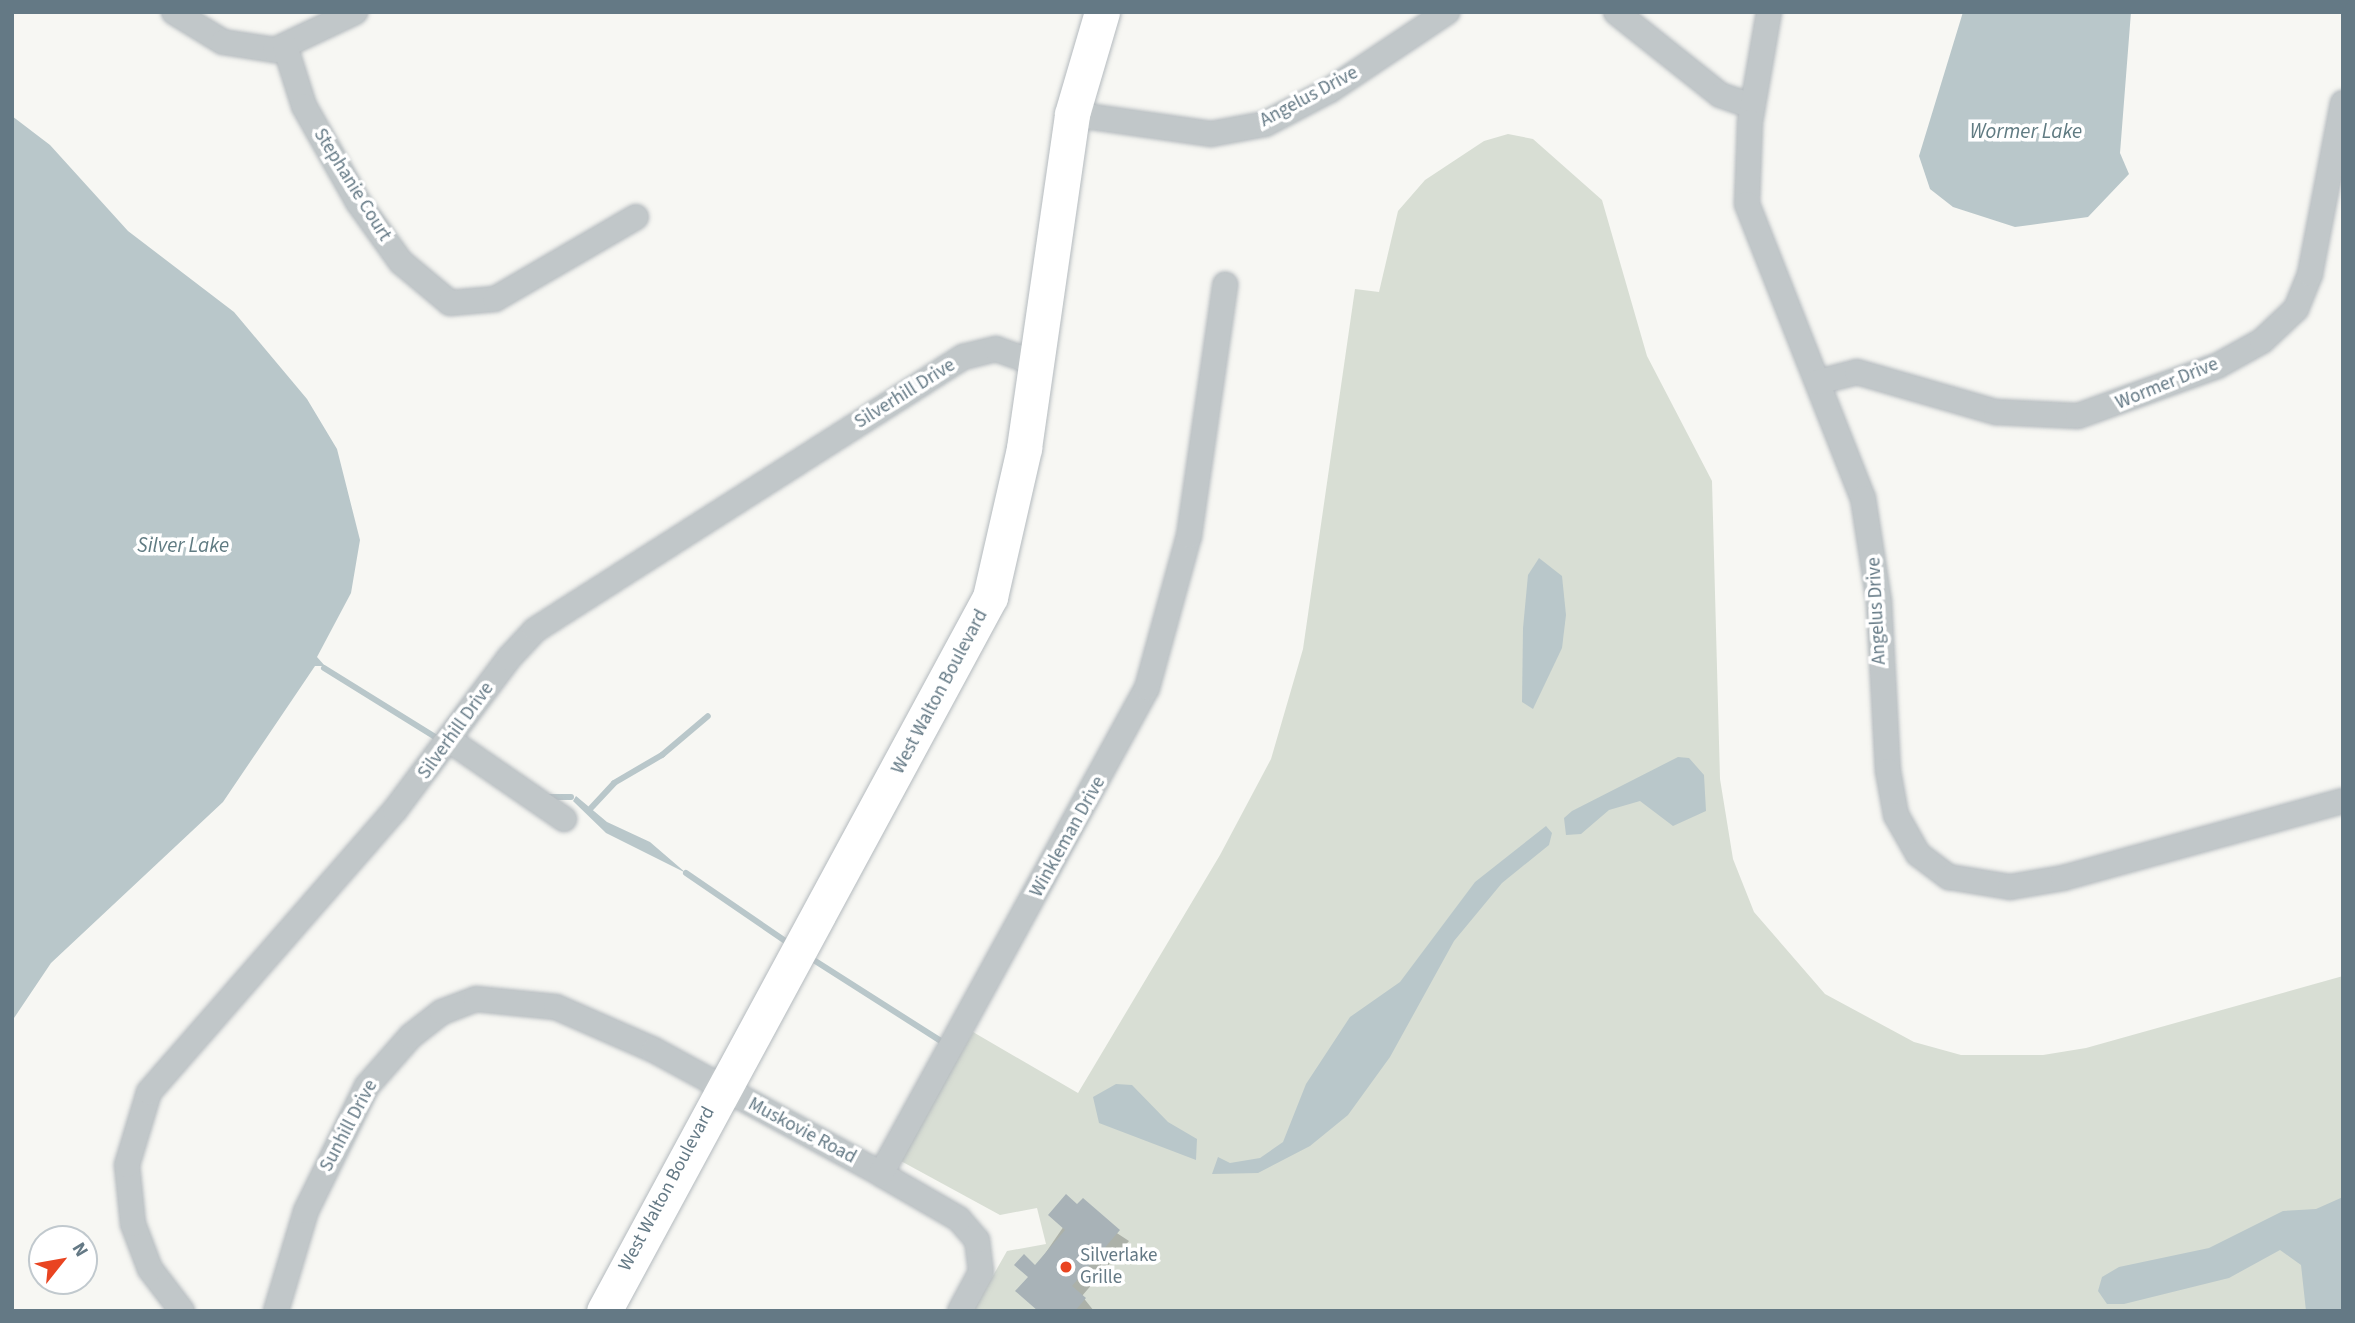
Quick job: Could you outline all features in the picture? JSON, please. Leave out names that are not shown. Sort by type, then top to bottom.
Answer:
[{"type":"main road","name":"West Walton Boulevard","points":[[604,1311],[722,1088],[990,597],[1035,363],[1072,114],[1102,12]]},
{"type":"street","points":[[174,12],[223,42],[285,46],[355,12]]},
{"type":"street","name":"Angelus Drive","points":[[1072,114],[1211,134],[1265,124],[1330,90],[1447,12]]},
{"type":"street","points":[[1616,12],[1720,95],[1752,106]]},
{"type":"street","name":"Angelus Drive","points":[[1769,12],[1752,106],[1747,204],[1818,382],[1872,538],[1888,771],[1896,815],[1918,854],[1949,877],[2010,887],[2063,878],[2343,801]]},
{"type":"street","name":"Stephanie Court","points":[[285,46],[304,106],[358,202],[401,262],[450,303],[495,299],[636,216]]},
{"type":"street","name":"Wormer Drive","points":[[1818,382],[1867,373],[1996,412],[2078,416],[2133,401],[2262,341],[2296,309],[2331,230],[2343,103]]},
{"type":"street","name":"Winkleman Drive","points":[[881,1174],[1147,688],[1189,536],[1225,285]]},
{"type":"street","name":"Silverhill Drive","points":[[182,1311],[150,1269],[133,1224],[127,1165],[149,1092],[452,742],[536,630],[963,358],[996,349],[1035,363]]},
{"type":"street","points":[[452,742],[564,819]]},
{"type":"street","name":"Sunhill Drive","points":[[276,1311],[306,1211],[347,1121],[393,1052],[442,1012],[476,999],[556,1007],[722,1088]]},
{"type":"street","name":"Muskovie Road","points":[[722,1088],[881,1174]]},
{"type":"street","points":[[881,1174],[960,1219],[977,1240],[981,1272],[960,1311]]},
{"type":"shaded area","points":[[1508,134],[1533,139],[1602,200],[1647,356],[1712,481],[1720,779],[1733,859],[1754,912],[1825,994],[1914,1042],[1961,1055],[2043,1055],[2086,1048],[2343,976],[2343,1311],[973,1311],[1007,1251],[1046,1244],[1037,1208],[1000,1215],[899,1160],[973,1032],[1078,1093],[1220,855],[1271,759],[1303,649],[1355,289],[1379,292],[1398,211],[1425,180],[1484,141]]},
{"type":"water","name":"Wormer Lake","points":[[1963,12],[2131,12],[2120,153],[2129,174],[2088,217],[2015,227],[1953,207],[1930,189],[1919,156]]},
{"type":"water","name":"Silver Lake","points":[[12,116],[50,145],[128,231],[234,312],[307,399],[337,449],[360,540],[351,593],[317,657],[325,666],[315,666],[223,802],[51,963],[12,1021]]},
{"type":"water","points":[[1539,558],[1562,576],[1566,615],[1562,648],[1533,709],[1522,702],[1523,628],[1528,575]]},
{"type":"water","points":[[1678,757],[1689,758],[1704,775],[1706,811],[1673,826],[1640,801],[1609,810],[1581,834],[1566,835],[1564,818],[1572,811]]},
{"type":"water","points":[[576,796],[607,822],[650,842],[686,873],[606,833],[573,801]]},
{"type":"water","points":[[1546,826],[1552,833],[1549,845],[1502,883],[1454,941],[1390,1057],[1348,1115],[1310,1146],[1258,1173],[1212,1174],[1218,1157],[1230,1163],[1260,1158],[1283,1142],[1306,1084],[1350,1017],[1400,982],[1475,882]]},
{"type":"water","points":[[1116,1084],[1132,1085],[1168,1122],[1197,1139],[1196,1160],[1099,1123],[1093,1097]]},
{"type":"water","points":[[2343,1197],[2343,1311],[2306,1311],[2301,1265],[2280,1250],[2229,1278],[2124,1304],[2107,1304],[2098,1291],[2102,1277],[2119,1267],[2209,1248],[2283,1211],[2316,1209]]},
{"type":"building","points":[[1066,1194],[1077,1204],[1083,1198],[1120,1230],[1072,1286],[1086,1298],[1075,1311],[1038,1311],[1015,1291],[1028,1277],[1014,1265],[1024,1254],[1035,1265],[1065,1230],[1048,1215]]},
{"type":"waterway","points":[[324,668],[440,740]]},
{"type":"waterway","points":[[591,808],[614,783],[662,755],[708,716]]},
{"type":"waterway","points":[[543,797],[571,797]]},
{"type":"waterway","points":[[686,873],[791,945]]},
{"type":"waterway","points":[[809,957],[947,1045]]},
{"type":"place","name":"Silverlake Grille","points":[[1066,1267]]}]
